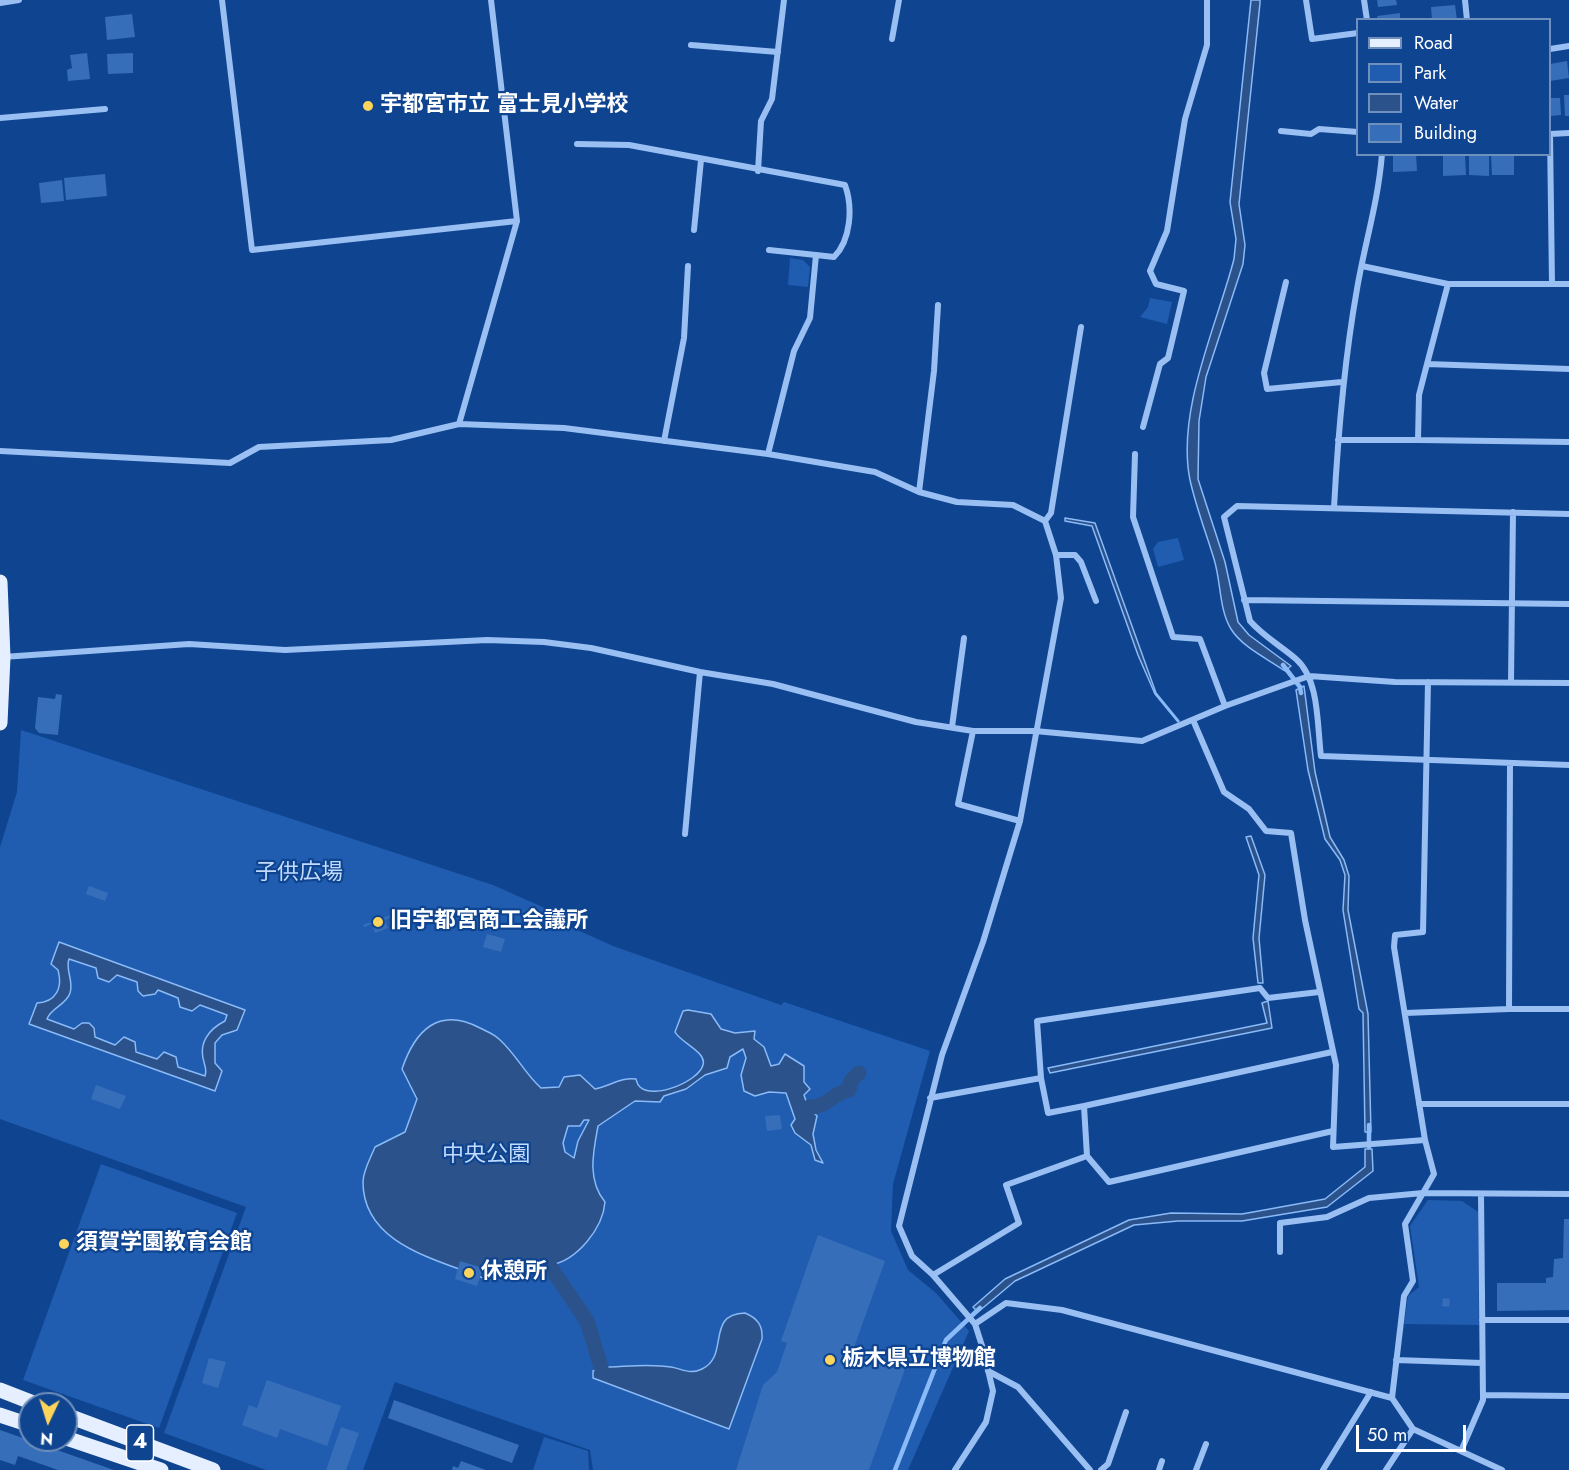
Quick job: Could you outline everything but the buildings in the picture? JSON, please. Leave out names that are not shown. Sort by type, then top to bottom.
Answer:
[{"type":"main road","points":[[0,582],[3,657],[0,723]]},
{"type":"main road","points":[[0,1390],[18,1397]]},
{"type":"main road","points":[[0,1415],[18,1421]]},
{"type":"main road","name":"4","points":[[78,1419],[213,1470]]},
{"type":"main road","name":"4","points":[[78,1442],[161,1470]]},
{"type":"street","points":[[0,3],[19,0]]},
{"type":"street","points":[[222,0],[252,250],[517,221]]},
{"type":"street","points":[[459,424],[517,221],[491,0]]},
{"type":"street","points":[[758,171],[761,122],[772,99],[784,0]]},
{"type":"street","points":[[892,39],[899,0]]},
{"type":"street","points":[[1143,427],[1160,364],[1168,358],[1184,291],[1156,284],[1150,270],[1167,231],[1185,119],[1207,45],[1207,0]]},
{"type":"street","points":[[1306,0],[1312,39],[1356,33]]},
{"type":"street","points":[[1364,0],[1366,18]]},
{"type":"street","points":[[1465,0],[1467,18]]},
{"type":"street","points":[[691,45],[778,52]]},
{"type":"street","points":[[1551,48],[1569,46]]},
{"type":"street","points":[[0,118],[105,109]]},
{"type":"street","points":[[1281,131],[1311,134],[1319,129],[1356,132]]},
{"type":"street","points":[[1551,134],[1569,133]]},
{"type":"street","points":[[577,144],[629,145],[758,171],[845,185],[851,201],[844,247],[834,257],[769,250]]},
{"type":"street","points":[[1334,508],[1342,382],[1362,266],[1379,194],[1382,156]]},
{"type":"street","points":[[1550,156],[1552,284]]},
{"type":"street","points":[[694,230],[701,160]]},
{"type":"street","points":[[768,454],[794,351],[810,318],[816,255]]},
{"type":"street","points":[[664,441],[684,338],[688,266]]},
{"type":"street","points":[[1362,266],[1448,284],[1569,284]]},
{"type":"street","points":[[1286,282],[1264,373],[1267,389],[1342,382]]},
{"type":"street","points":[[1418,440],[1419,394],[1448,284]]},
{"type":"street","points":[[919,492],[934,371],[938,305]]},
{"type":"street","points":[[1045,521],[1051,513],[1081,327]]},
{"type":"street","points":[[1427,364],[1569,369]]},
{"type":"street","points":[[0,451],[230,463],[259,447],[391,440],[459,424],[564,429],[768,454],[874,472],[919,492],[957,502],[1013,505],[1045,521],[1056,555],[1060,598],[1020,821],[987,930],[942,1054],[899,1226],[912,1256],[933,1275],[975,1324],[993,1391],[986,1422],[955,1470]]},
{"type":"street","points":[[1338,440],[1569,442]]},
{"type":"street","points":[[1135,453],[1133,517],[1173,637],[1200,639],[1225,706]]},
{"type":"street","points":[[1569,514],[1237,506],[1224,517],[1250,621],[1257,630],[1298,661],[1309,676],[1321,756],[1569,765]]},
{"type":"street","points":[[1511,682],[1513,512]]},
{"type":"street","points":[[1056,555],[1075,555],[1081,562],[1096,601]]},
{"type":"street","points":[[1244,600],[1569,604]]},
{"type":"street","points":[[952,727],[964,638]]},
{"type":"street","points":[[3,657],[189,644],[285,650],[487,640],[544,642],[591,648],[700,672],[772,684],[904,720],[973,731],[1035,731],[1142,741],[1300,677],[1428,682],[1569,683]]},
{"type":"street","points":[[685,834],[700,672]]},
{"type":"street","points":[[1392,1398],[1404,1296],[1413,1281],[1405,1224],[1434,1174],[1425,1140],[1394,947],[1395,935],[1423,932],[1428,682]]},
{"type":"street","points":[[1194,720],[1224,792],[1249,809],[1266,831],[1291,833],[1319,992],[1336,1065],[1333,1147],[1425,1140]]},
{"type":"street","points":[[973,731],[958,804],[1020,821]]},
{"type":"street","points":[[1509,1009],[1510,764]]},
{"type":"street","points":[[1319,992],[1268,998],[1260,988],[1037,1021],[1041,1078],[1048,1113],[1332,1052]]},
{"type":"street","points":[[1405,1013],[1569,1009]]},
{"type":"street","points":[[930,1098],[1041,1078]]},
{"type":"street","points":[[1419,1104],[1569,1104]]},
{"type":"street","points":[[1084,1106],[1087,1156],[1109,1182],[1333,1131]]},
{"type":"street","points":[[933,1275],[1019,1223],[1006,1185],[1087,1156]]},
{"type":"street","points":[[1280,1252],[1280,1223],[1327,1217],[1369,1198],[1423,1193],[1569,1194]]},
{"type":"street","points":[[1461,1451],[1483,1395],[1481,1194]]},
{"type":"street","points":[[975,1324],[1006,1303],[1062,1310],[1371,1392],[1392,1398],[1413,1429],[1502,1470]]},
{"type":"street","points":[[1482,1320],[1569,1320]]},
{"type":"street","points":[[1396,1360],[1482,1363]]},
{"type":"street","points":[[988,1371],[1018,1387],[1090,1470]]},
{"type":"street","points":[[1323,1470],[1371,1392]]},
{"type":"street","points":[[1483,1395],[1569,1396]]},
{"type":"street","points":[[1101,1470],[1108,1464],[1126,1412]]},
{"type":"street","points":[[1386,1470],[1413,1429]]},
{"type":"street","points":[[1196,1470],[1206,1444]]},
{"type":"street","points":[[1159,1470],[1162,1461]]},
{"type":"green space","points":[[790,258],[803,260],[810,267],[808,287],[788,285]]},
{"type":"green space","points":[[1150,298],[1172,302],[1167,324],[1140,317],[1148,307]]},
{"type":"green space","points":[[1178,538],[1184,560],[1158,567],[1153,549],[1158,542]]},
{"type":"green space","name":"中央公園","points":[[21,730],[493,885],[556,913],[564,924],[613,946],[781,1005],[784,1002],[930,1051],[893,1184],[891,1231],[908,1270],[936,1293],[969,1331],[908,1470],[593,1470],[590,1450],[395,1382],[363,1470],[266,1470],[164,1433],[246,1207],[0,1119],[0,847],[17,792]]},
{"type":"green space","points":[[101,1164],[237,1213],[159,1428],[78,1399],[78,1392],[57,1392],[23,1380]]},
{"type":"green space","points":[[1428,1200],[1462,1201],[1478,1212],[1479,1325],[1404,1324],[1408,1296],[1419,1287],[1410,1226]]},
{"type":"green space","points":[[544,1437],[588,1451],[589,1470],[533,1470]]},
{"type":"water","points":[[1251,0],[1260,0],[1260,3],[1239,204],[1245,245],[1243,264],[1206,377],[1199,421],[1198,479],[1225,562],[1238,622],[1249,635],[1291,666],[1285,671],[1242,641],[1227,621],[1216,568],[1190,480],[1187,453],[1193,397],[1200,368],[1234,259],[1236,239],[1230,202]]},
{"type":"water","points":[[1065,518],[1095,523],[1156,693],[1178,722],[1155,694],[1138,655],[1092,526],[1065,521]]},
{"type":"water","points":[[1304,686],[1315,772],[1330,837],[1344,860],[1349,876],[1348,910],[1368,1014],[1371,1132],[1365,1132],[1363,1013],[1359,1009],[1343,910],[1345,875],[1340,860],[1325,839],[1308,770],[1296,690]]},
{"type":"water","points":[[1251,836],[1265,875],[1259,938],[1263,983],[1258,983],[1253,938],[1259,875],[1246,837]]},
{"type":"water","points":[[59,942],[245,1010],[237,1030],[222,1035],[215,1043],[215,1063],[222,1071],[215,1091],[29,1024],[37,1003],[49,1000],[59,988],[58,970],[51,964]],"holes":[[[69,959],[96,968],[98,978],[109,982],[117,975],[137,982],[138,991],[143,996],[155,994],[158,990],[178,998],[180,1007],[192,1011],[200,1005],[227,1015],[225,1021],[206,1037],[202,1049],[205,1076],[178,1067],[176,1057],[164,1052],[157,1059],[136,1052],[135,1042],[124,1037],[115,1045],[95,1037],[94,1028],[89,1023],[82,1023],[74,1029],[47,1019],[70,993]]]},
{"type":"water","points":[[1268,1001],[1272,1028],[1050,1073],[1048,1068],[1267,1023],[1262,1003]]},
{"type":"water","points":[[683,1011],[711,1014],[721,1029],[735,1033],[755,1031],[754,1039],[764,1047],[771,1066],[779,1064],[785,1054],[804,1066],[804,1082],[810,1089],[804,1095],[808,1107],[817,1116],[813,1134],[816,1150],[823,1163],[815,1160],[811,1145],[795,1133],[791,1125],[795,1119],[786,1093],[769,1092],[755,1096],[744,1091],[741,1075],[746,1058],[743,1049],[730,1057],[727,1068],[705,1075],[686,1089],[664,1096],[660,1102],[635,1101],[598,1126],[593,1166],[599,1194],[605,1202],[603,1212],[587,1242],[570,1257],[560,1262],[546,1265],[518,1265],[483,1278],[424,1256],[405,1246],[389,1235],[375,1220],[366,1203],[364,1173],[375,1147],[405,1132],[417,1099],[402,1069],[414,1043],[430,1026],[440,1021],[452,1020],[465,1022],[492,1034],[516,1057],[541,1088],[559,1087],[564,1077],[580,1075],[595,1089],[620,1080],[636,1079],[639,1086],[655,1091],[675,1087],[685,1082],[700,1071],[703,1065],[701,1056],[675,1032]],"holes":[[[584,1120],[589,1120],[578,1141],[574,1158],[565,1152],[563,1143],[568,1126],[580,1126]]]},
{"type":"water","points":[[1365,1149],[1372,1149],[1373,1171],[1327,1207],[1242,1221],[1178,1221],[1134,1225],[1015,1281],[978,1312],[973,1307],[1005,1279],[1129,1220],[1171,1213],[1242,1214],[1325,1199],[1365,1167]]},
{"type":"water","points":[[745,1313],[758,1323],[762,1339],[729,1429],[593,1378],[593,1371],[601,1367],[654,1365],[690,1372],[698,1371],[710,1363],[715,1355],[725,1320],[733,1315]]},
{"type":"waterway","points":[[1283,665],[1300,687],[1301,693]]},
{"type":"waterway","points":[[809,1107],[825,1103],[849,1090],[851,1081],[859,1073]]},
{"type":"waterway","points":[[1369,1125],[1369,1147]]},
{"type":"waterway","points":[[549,1265],[587,1321],[601,1367]]},
{"type":"waterway","points":[[895,1470],[946,1340],[980,1308]]},
{"type":"place","name":"宇都宮市立 富士見小学校","points":[[368,106]]},
{"type":"place","name":"旧宇都宮商工会議所","points":[[378,922]]},
{"type":"place","name":"須賀学園教育会館","points":[[64,1244]]},
{"type":"place","name":"休憩所","points":[[469,1273]]},
{"type":"place","name":"栃木県立博物館","points":[[830,1360]]},
{"type":"park label","name":"子供広場","points":[[299,874]]}]
